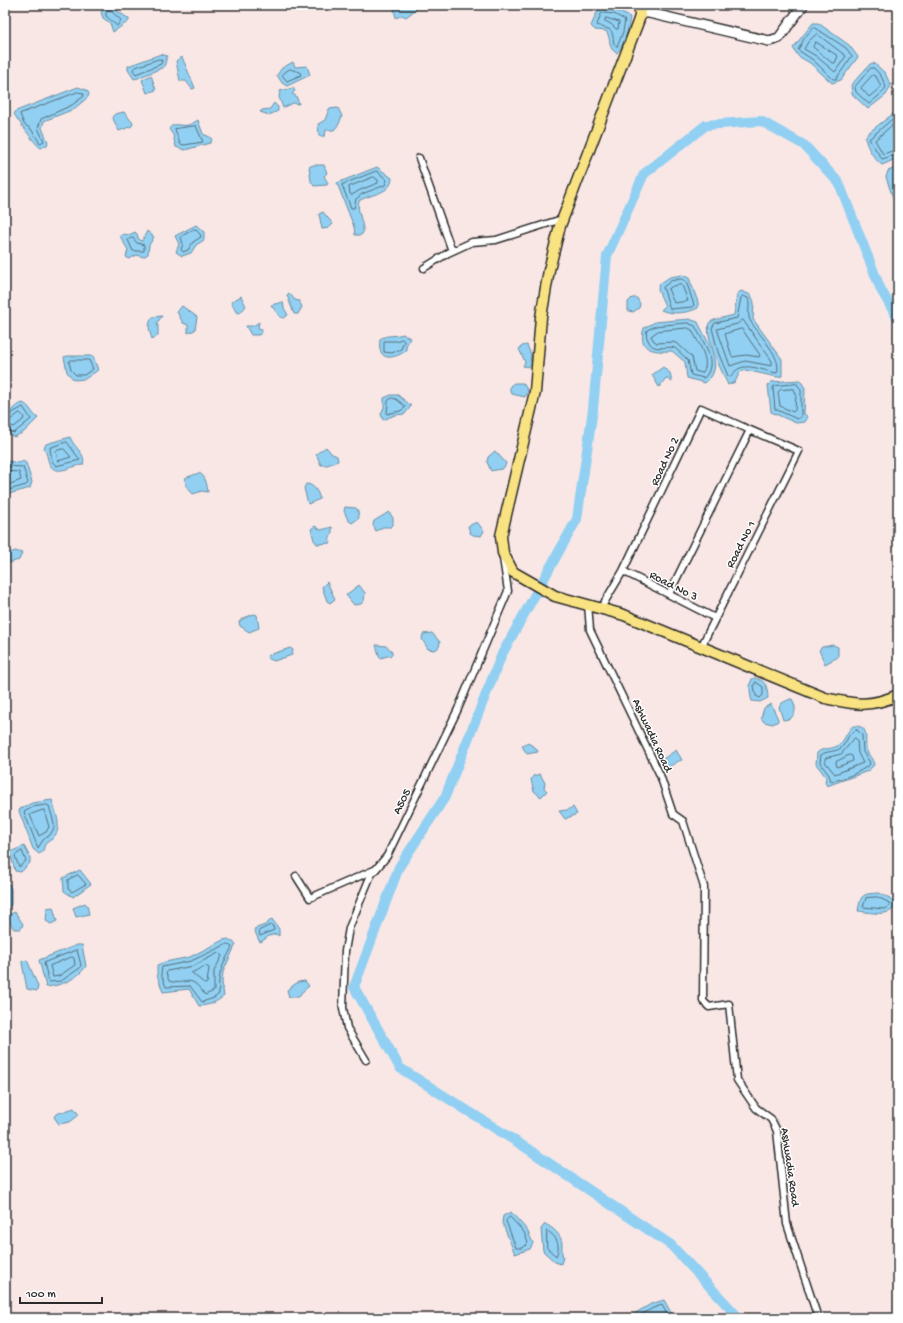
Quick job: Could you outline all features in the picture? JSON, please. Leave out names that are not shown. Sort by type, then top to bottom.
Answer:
[{"type":"main road","points":[[804,5],[779,38],[769,41],[649,13],[639,9],[618,77],[562,219],[549,270],[541,317],[535,392],[501,536],[503,553],[513,572],[555,596],[624,615],[824,698],[860,705],[884,701],[898,695]]},
{"type":"street","points":[[419,158],[452,251]]},
{"type":"street","points":[[424,268],[452,251],[472,242],[496,240],[562,219]]},
{"type":"street","name":"Road No 2","points":[[623,572],[701,408],[750,430]]},
{"type":"street","points":[[669,594],[750,430]]},
{"type":"street","name":"Road No 1","points":[[701,647],[799,451],[750,430]]},
{"type":"street","name":"A505","points":[[366,1060],[347,1028],[343,1008],[345,958],[349,928],[371,875],[387,856],[458,709],[508,591],[504,573],[503,553]]},
{"type":"street","points":[[601,608],[623,572]]},
{"type":"street","name":"Road No 3","points":[[623,572],[715,618]]},
{"type":"street","name":"Ashwadia Road","points":[[588,604],[590,630],[660,775],[673,814],[683,821],[704,887],[703,1001],[709,1007],[729,1004],[737,1080],[756,1108],[772,1119],[777,1132],[787,1224],[818,1318]]},
{"type":"street","points":[[296,876],[310,898],[375,870]]},
{"type":"water","points":[[112,5],[115,5],[116,10],[129,19],[129,21],[113,32],[110,23],[103,18],[101,12]]},
{"type":"water","points":[[393,5],[422,5],[406,17],[402,15],[396,18]]},
{"type":"water","points":[[598,10],[615,10],[630,17],[625,41],[617,53],[612,49],[606,31],[595,30],[591,26]]},
{"type":"water","points":[[813,23],[818,23],[849,45],[858,57],[841,80],[832,83],[810,63],[798,56],[793,48]]},
{"type":"water","points":[[161,54],[167,56],[164,67],[134,79],[128,70],[128,66]]},
{"type":"water","points":[[182,57],[195,88],[192,89],[186,81],[180,81],[176,61]]},
{"type":"water","points":[[293,62],[295,67],[307,66],[310,75],[287,86],[282,83],[277,75],[282,68]]},
{"type":"water","points":[[874,63],[885,73],[891,86],[886,95],[868,109],[852,94],[851,85],[870,64]]},
{"type":"water","points":[[151,75],[156,90],[147,93],[142,80]]},
{"type":"water","points":[[78,87],[89,93],[88,97],[74,109],[44,121],[42,128],[48,142],[47,145],[41,148],[31,138],[14,114],[16,111]]},
{"type":"water","points":[[293,88],[295,91],[292,94],[296,96],[299,104],[293,103],[283,108],[279,97],[280,91]]},
{"type":"water","points":[[274,103],[278,107],[278,111],[269,115],[260,112],[262,110],[270,109]]},
{"type":"water","points":[[338,108],[342,116],[339,124],[334,130],[326,130],[325,136],[319,136],[318,124],[325,120],[329,109]]},
{"type":"water","points":[[898,110],[898,158],[882,165],[871,153],[865,138],[868,133]]},
{"type":"water","points":[[124,112],[133,123],[132,126],[119,131],[112,117],[115,114]]},
{"type":"water","points":[[198,120],[203,134],[210,137],[212,140],[210,143],[185,150],[176,147],[173,135],[169,129],[173,125],[188,125]]},
{"type":"water","points":[[313,165],[324,165],[327,173],[324,176],[328,183],[327,185],[314,186],[311,181],[309,167]]},
{"type":"water","points":[[377,167],[392,178],[391,183],[379,193],[359,201],[358,209],[363,233],[361,235],[355,235],[354,227],[337,183]]},
{"type":"water","points":[[898,167],[898,213],[886,177],[888,171]]},
{"type":"water","points":[[323,212],[333,224],[329,228],[322,229],[319,214]]},
{"type":"water","points":[[196,225],[204,232],[204,240],[196,245],[191,253],[182,256],[176,252],[179,244],[175,236]]},
{"type":"water","points":[[147,231],[154,237],[149,245],[148,254],[143,257],[137,255],[129,259],[126,257],[128,250],[120,236],[123,234],[129,235],[135,232],[139,240],[142,241]]},
{"type":"water","points":[[682,275],[689,278],[698,302],[698,308],[680,313],[665,312],[661,310],[665,306],[658,290],[659,284],[670,277]]},
{"type":"water","points":[[741,291],[751,295],[754,302],[753,319],[782,359],[782,376],[777,377],[745,370],[740,372],[735,382],[728,385],[711,345],[708,330],[709,323],[714,320],[734,315],[737,294]]},
{"type":"water","points":[[289,293],[295,300],[299,301],[302,307],[298,314],[294,314],[287,295]]},
{"type":"water","points":[[241,296],[246,306],[240,313],[236,312],[231,302]]},
{"type":"water","points":[[632,298],[637,298],[640,304],[639,308],[633,312],[628,311],[628,302]]},
{"type":"water","points":[[283,302],[284,308],[288,315],[284,318],[280,317],[271,305]]},
{"type":"water","points":[[182,306],[197,317],[195,330],[188,333],[188,325],[183,323],[177,312]]},
{"type":"water","points":[[162,316],[157,323],[158,336],[152,339],[149,330],[150,322],[153,317]]},
{"type":"water","points":[[689,319],[698,322],[713,354],[715,367],[711,377],[705,383],[687,378],[685,362],[672,351],[653,350],[645,346],[643,341],[642,336],[644,328],[655,322]]},
{"type":"water","points":[[259,322],[258,328],[262,329],[262,332],[259,335],[251,335],[246,326],[253,326]]},
{"type":"water","points":[[403,334],[410,338],[406,346],[406,351],[390,357],[383,355],[380,346],[380,339]]},
{"type":"water","points":[[527,345],[531,355],[530,361],[532,363],[529,367],[523,366],[525,362],[519,349],[522,346]]},
{"type":"water","points":[[93,356],[98,370],[85,379],[74,380],[67,372],[64,357]]},
{"type":"water","points":[[663,367],[670,373],[672,382],[666,378],[659,387],[652,375]]},
{"type":"water","points":[[800,380],[805,388],[804,414],[808,417],[805,422],[796,423],[771,412],[768,385],[771,382]]},
{"type":"water","points":[[514,383],[523,383],[528,391],[525,397],[512,394],[510,391],[510,386]]},
{"type":"water","points":[[391,395],[398,395],[411,406],[405,414],[395,415],[383,420],[381,414],[384,407],[384,398]]},
{"type":"water","points":[[23,403],[38,418],[24,432],[14,437],[7,430],[6,420],[12,410]]},
{"type":"water","points":[[70,437],[82,454],[84,461],[83,465],[64,470],[55,470],[49,463],[44,448],[46,444]]},
{"type":"water","points":[[326,447],[332,454],[337,456],[338,461],[327,465],[321,465],[316,454]]},
{"type":"water","points":[[495,451],[506,463],[502,469],[491,471],[487,462],[488,457]]},
{"type":"water","points":[[9,461],[18,463],[23,461],[26,463],[32,482],[30,488],[5,495],[5,463]]},
{"type":"water","points":[[199,473],[205,478],[208,492],[202,491],[193,494],[186,486],[185,478]]},
{"type":"water","points":[[306,484],[311,485],[317,491],[320,499],[308,504],[304,488]]},
{"type":"water","points":[[345,507],[356,508],[359,518],[352,523],[348,520],[344,511]]},
{"type":"water","points":[[389,512],[393,518],[393,525],[391,527],[383,527],[376,531],[373,525],[374,521]]},
{"type":"water","points":[[477,522],[484,531],[481,536],[470,533],[468,526]]},
{"type":"water","points":[[315,526],[321,530],[332,527],[332,534],[329,539],[331,543],[317,544],[314,540],[311,529]]},
{"type":"water","points":[[15,551],[22,553],[19,560],[5,564],[5,555]]},
{"type":"water","points":[[327,582],[335,599],[330,603],[327,601],[322,587]]},
{"type":"water","points":[[359,585],[365,593],[364,601],[361,604],[354,605],[346,595]]},
{"type":"water","points":[[254,614],[257,615],[259,628],[249,632],[240,626],[239,622]]},
{"type":"water","points":[[432,633],[440,642],[439,647],[435,650],[428,649],[422,639],[423,634]]},
{"type":"water","points":[[376,645],[386,646],[392,651],[392,655],[380,658]]},
{"type":"water","points":[[833,645],[838,647],[838,657],[825,664],[819,650],[822,647]]},
{"type":"water","points":[[290,648],[293,650],[292,655],[274,661],[267,658],[269,655]]},
{"type":"water","points":[[754,678],[764,682],[767,687],[768,698],[760,702],[752,701],[751,699],[749,686]]},
{"type":"water","points":[[792,699],[795,712],[790,719],[783,720],[779,707],[782,703]]},
{"type":"water","points":[[771,704],[778,719],[778,721],[773,724],[764,722],[761,718],[764,708]]},
{"type":"water","points":[[853,726],[859,726],[865,731],[867,751],[874,765],[868,771],[827,786],[825,782],[826,777],[816,764],[817,753],[840,744]]},
{"type":"water","points":[[528,743],[536,748],[538,752],[527,754],[522,746]]},
{"type":"water","points":[[676,750],[682,760],[670,766],[663,765],[663,759]]},
{"type":"water","points":[[540,774],[545,783],[544,788],[547,791],[541,797],[534,791],[531,780],[533,776]]},
{"type":"water","points":[[52,800],[58,819],[57,833],[46,843],[43,850],[39,854],[33,849],[19,811],[32,803]]},
{"type":"water","points":[[573,807],[577,814],[565,819],[559,811],[567,810]]},
{"type":"water","points":[[24,846],[30,857],[30,863],[21,872],[15,871],[10,852]]},
{"type":"water","points":[[80,870],[91,884],[73,897],[64,891],[63,878]]},
{"type":"water","points":[[5,884],[9,884],[11,889],[11,905],[7,908],[5,907]]},
{"type":"water","points":[[879,893],[890,898],[896,906],[893,910],[884,913],[858,911],[861,898],[863,896]]},
{"type":"water","points":[[85,903],[89,914],[76,917],[73,908]]},
{"type":"water","points":[[53,907],[57,921],[51,924],[46,921],[47,908]]},
{"type":"water","points":[[15,912],[23,924],[21,929],[14,929],[6,916]]},
{"type":"water","points":[[272,919],[279,929],[279,936],[276,934],[269,936],[261,942],[259,941],[254,929],[265,925]]},
{"type":"water","points":[[228,939],[236,944],[223,972],[222,983],[224,996],[212,1003],[199,1006],[189,989],[163,992],[157,975],[157,965],[190,957],[223,940]]},
{"type":"water","points":[[77,945],[82,945],[86,966],[83,971],[68,981],[46,987],[39,960]]},
{"type":"water","points":[[27,960],[38,986],[37,991],[27,989],[22,961]]},
{"type":"water","points":[[305,981],[309,986],[301,993],[299,997],[289,997],[287,990],[298,982]]},
{"type":"water","points":[[74,1108],[79,1115],[70,1122],[59,1124],[54,1117],[56,1114]]},
{"type":"water","points":[[511,1212],[527,1230],[533,1243],[530,1249],[515,1254],[502,1222],[503,1216]]},
{"type":"water","points":[[545,1224],[553,1229],[562,1241],[563,1257],[561,1264],[555,1262],[543,1251],[541,1229]]},
{"type":"water","points":[[664,1300],[674,1318],[627,1318],[651,1304]]},
{"type":"waterway","points":[[739,1318],[671,1245],[528,1149],[400,1068],[354,987],[399,867],[445,797],[502,654],[577,519],[593,409],[607,256],[644,174],[706,125],[761,121],[804,145],[839,183],[881,290],[898,319]]}]
